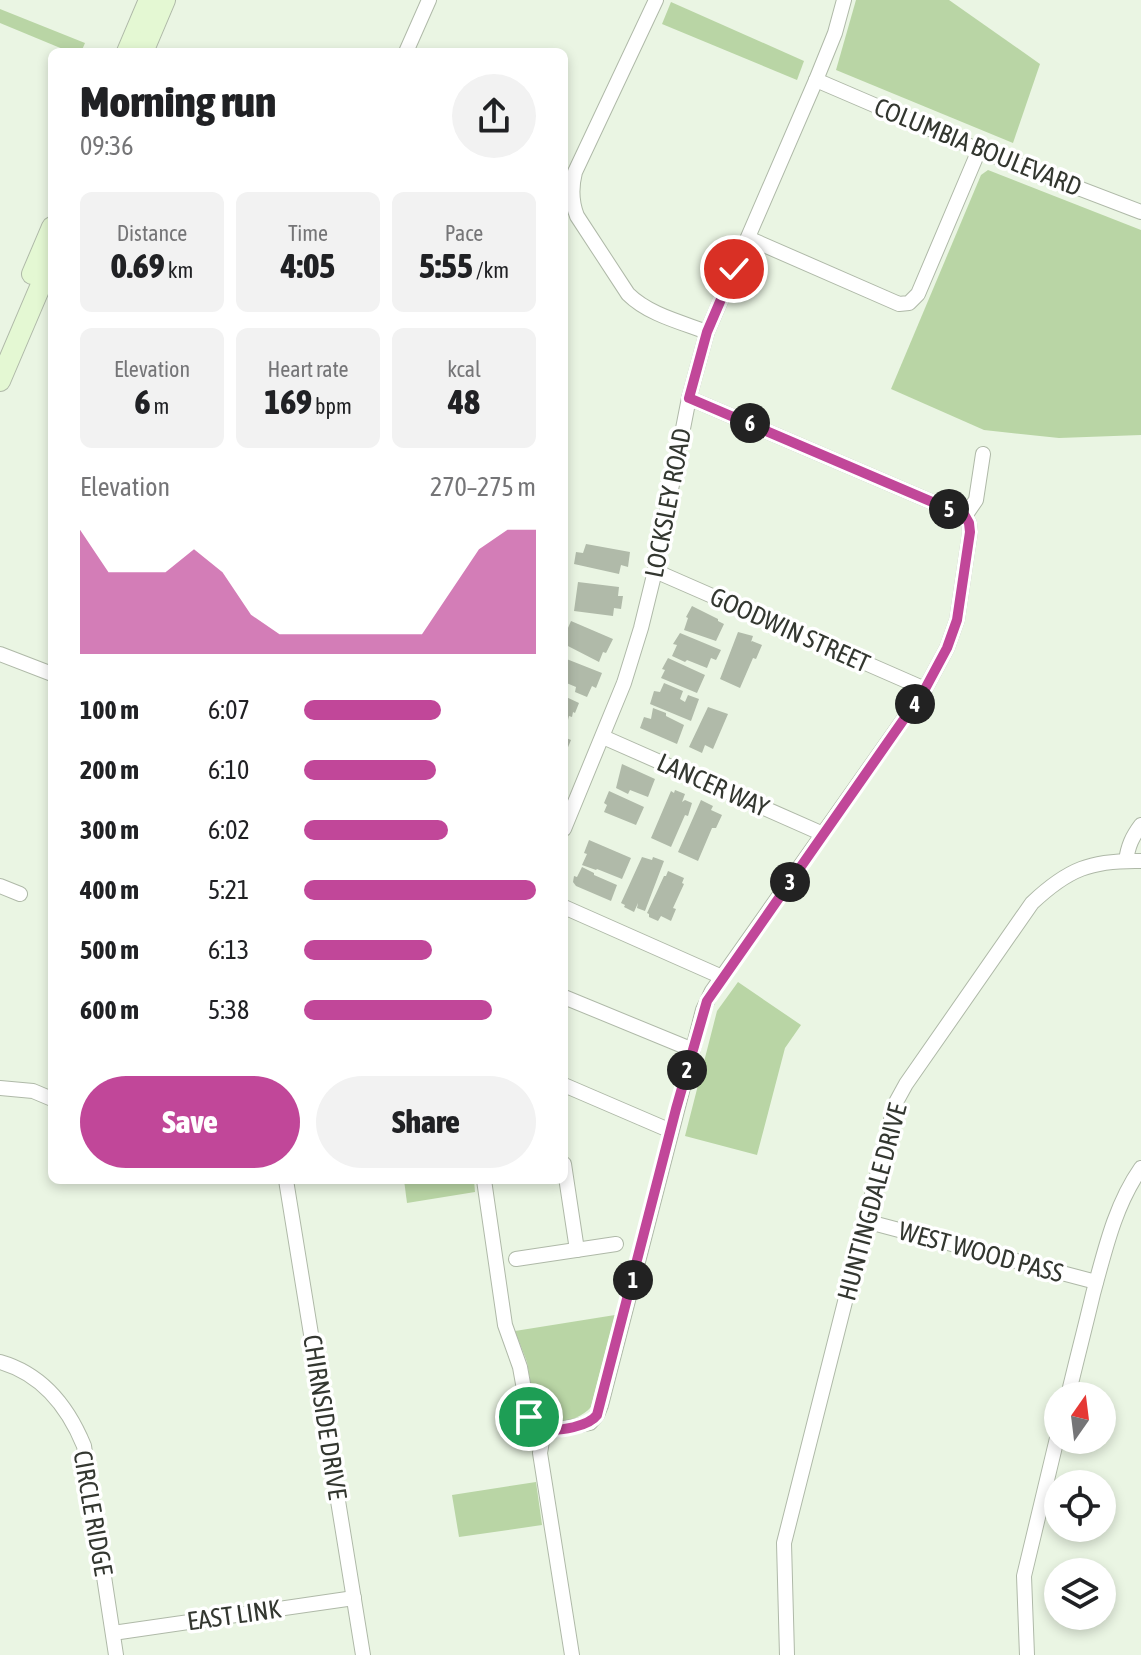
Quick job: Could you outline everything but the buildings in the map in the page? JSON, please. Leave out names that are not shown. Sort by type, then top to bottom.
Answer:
[{"type":"main road","points":[[129,48],[149,0]]},
{"type":"main road","points":[[145,48],[165,0]]},
{"type":"main road","points":[[0,348],[48,236]]},
{"type":"main road","points":[[0,381],[48,268]]},
{"type":"street","points":[[408,48],[429,0]]},
{"type":"street","points":[[656,0],[575,172],[573,205],[577,216],[637,303],[707,332]]},
{"type":"street","name":"LOCKSLEY ROAD","points":[[568,820],[624,683],[641,628],[689,398],[707,332],[816,80],[835,33],[844,0]]},
{"type":"street","name":"COLUMBIA BOULEVARD","points":[[816,80],[979,150],[1141,212]]},
{"type":"street","points":[[748,238],[889,300],[899,304],[909,303],[918,294],[979,150]]},
{"type":"street","points":[[485,1184],[505,1325],[520,1367],[529,1417],[544,1429],[556,1430],[590,1423],[597,1415],[707,1001],[925,689],[947,648],[957,620],[970,532],[965,516],[689,398]]},
{"type":"street","points":[[965,516],[976,500],[983,454]]},
{"type":"street","name":"GOODWIN STREET","points":[[655,571],[925,689]]},
{"type":"street","points":[[0,654],[48,672]]},
{"type":"street","name":"LANCER WAY","points":[[603,737],[823,834]]},
{"type":"street","points":[[1134,861],[1127,848],[1141,825]]},
{"type":"street","name":"HUNTINGDALE DRIVE","points":[[787,1655],[784,1543],[895,1104],[1032,903],[1052,884],[1080,868],[1112,861],[1134,861]]},
{"type":"street","points":[[0,886],[20,894]]},
{"type":"street","points":[[568,909],[722,977]]},
{"type":"street","points":[[568,999],[693,1050]]},
{"type":"street","points":[[568,1087],[671,1131]]},
{"type":"street","points":[[0,1088],[33,1091],[48,1097]]},
{"type":"street","points":[[1071,1382],[1118,1208],[1141,1168]]},
{"type":"street","name":"CHIRNSIDE DRIVE","points":[[287,1184],[363,1655]]},
{"type":"street","points":[[567,1184],[577,1250]]},
{"type":"street","name":"WEST WOOD PASS","points":[[865,1221],[1096,1282]]},
{"type":"street","points":[[516,1259],[616,1244]]},
{"type":"street","name":"CIRCLE RIDGE","points":[[0,1362],[36,1379],[53,1394],[76,1427],[84,1446],[116,1655]]},
{"type":"street","points":[[544,1429],[540,1453],[572,1655]]},
{"type":"street","points":[[1027,1655],[1024,1576],[1053,1454]]},
{"type":"street","name":"EAST LINK","points":[[113,1633],[354,1598]]},
{"type":"green space","points":[[856,0],[949,0],[1040,64],[1013,143],[836,70]]},
{"type":"green space","points":[[671,2],[804,61],[797,80],[662,24]]},
{"type":"green space","points":[[0,9],[85,43],[83,48],[60,48],[0,23]]},
{"type":"green space","points":[[988,170],[1141,230],[1141,435],[1059,438],[984,430],[891,389],[981,175]]},
{"type":"green space","points":[[738,982],[801,1025],[785,1048],[757,1155],[685,1136],[717,1011]]},
{"type":"green space","points":[[405,1184],[474,1184],[475,1192],[407,1203]]},
{"type":"green space","points":[[615,1315],[591,1407],[568,1420],[541,1418],[535,1411],[527,1362],[515,1331]]},
{"type":"green space","points":[[536,1482],[542,1525],[459,1537],[452,1495]]},
{"type":"route","points":[[529,1417],[537,1426],[556,1430],[590,1423],[597,1415],[707,1001],[925,689],[947,648],[957,620],[970,532],[965,516],[689,398],[707,332],[734,269]]}]
